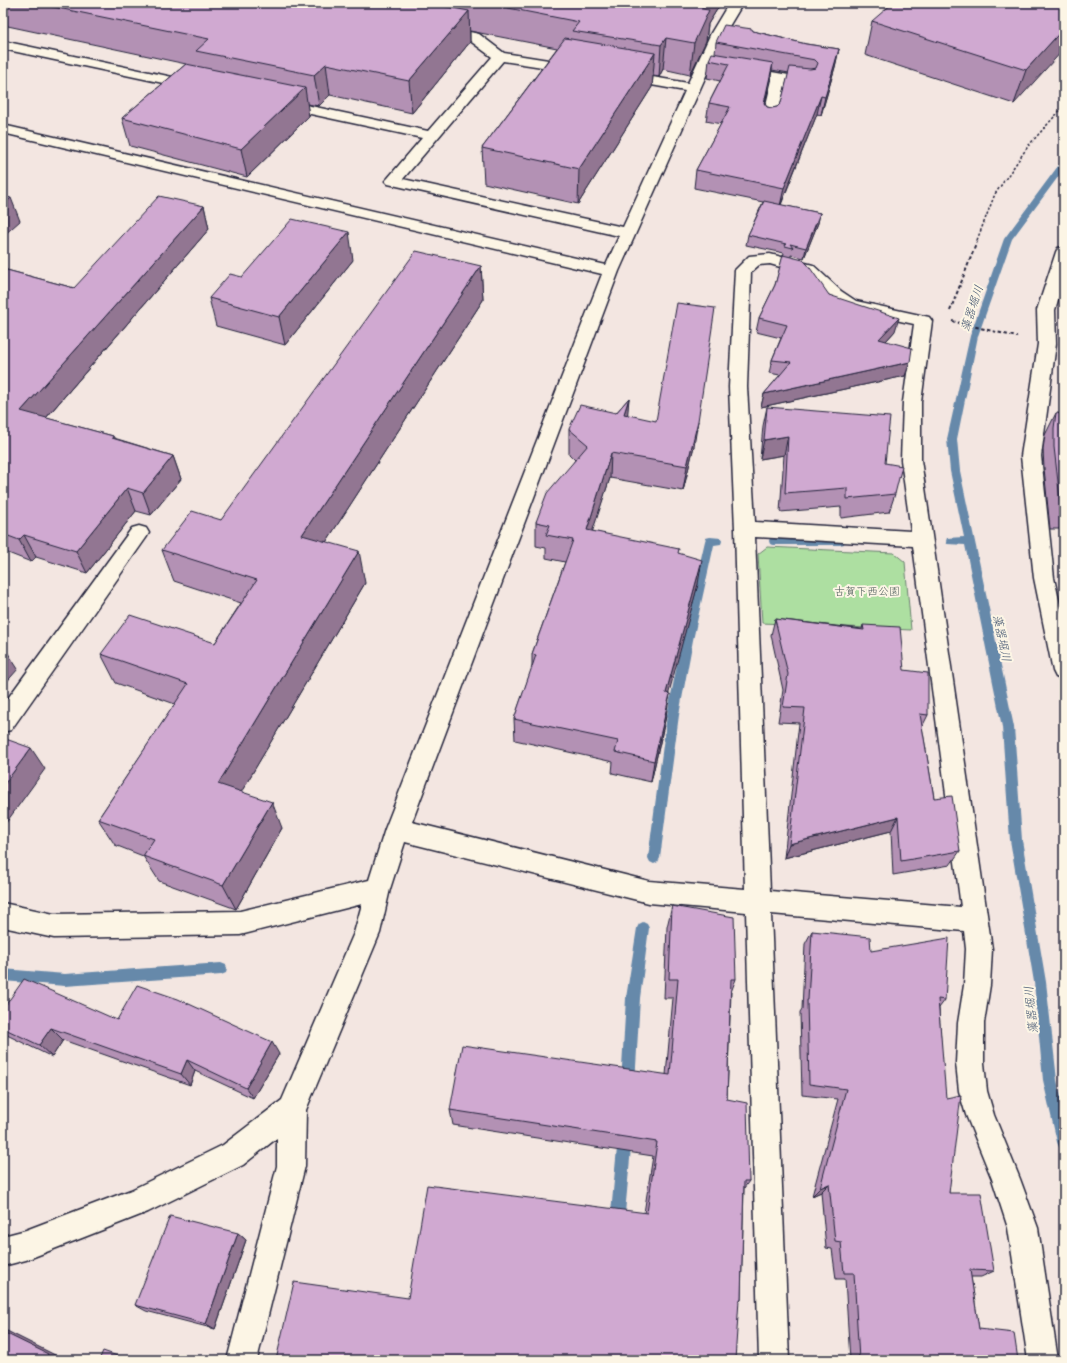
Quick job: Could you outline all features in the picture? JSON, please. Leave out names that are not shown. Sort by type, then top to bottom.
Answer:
[{"type":"street","points":[[242,1360],[291,1166],[292,1110],[367,933],[378,889],[397,829],[611,271],[704,64],[718,34],[736,3]]},
{"type":"street","points":[[429,28],[474,37],[500,56],[593,71]]},
{"type":"street","points":[[3,45],[206,88]]},
{"type":"street","points":[[500,56],[393,181],[628,233]]},
{"type":"street","points":[[704,64],[806,82]]},
{"type":"street","points":[[608,74],[693,88]]},
{"type":"street","points":[[769,121],[780,78]]},
{"type":"street","points":[[268,101],[432,136]]},
{"type":"street","points":[[3,129],[611,271]]},
{"type":"street","points":[[1064,252],[1046,310],[1055,346],[1031,456],[1044,578],[1064,671]]},
{"type":"street","points":[[774,1360],[745,529],[738,387],[743,270],[755,260],[770,259],[806,269],[835,295],[851,305],[924,321],[912,402],[911,460],[979,949],[977,985],[971,1023],[970,1063],[973,1091],[980,1115],[1006,1179],[1023,1228],[1043,1360]]},
{"type":"street","points":[[745,529],[921,539]]},
{"type":"street","points":[[3,723],[139,533]]},
{"type":"street","points":[[397,829],[649,892],[758,900],[975,920]]},
{"type":"street","points":[[3,915],[54,926],[240,923],[378,889]]},
{"type":"street","points":[[3,1251],[26,1245],[144,1199],[234,1155],[292,1110]]},
{"type":"path","points":[[949,313],[995,194],[1029,145],[1064,106]]},
{"type":"path","points":[[946,320],[1019,337]]},
{"type":"green space","name":"古賀下西公園","points":[[767,547],[894,553],[905,562],[911,630],[762,623],[758,554]]},
{"type":"building","points":[[34,3],[426,3],[469,11],[409,81],[326,64],[314,75],[196,51],[209,39]]},
{"type":"building","points":[[483,3],[705,3],[701,9],[709,10],[694,43],[666,38],[661,45],[572,31],[579,22]]},
{"type":"building","points":[[893,3],[1064,3],[1064,28],[1026,70],[872,21]]},
{"type":"building","points":[[724,25],[752,29],[753,31],[806,44],[839,49],[825,97],[821,96],[784,188],[696,170],[730,107],[709,103],[729,64],[709,60],[712,53],[773,63],[764,103],[767,107],[772,108],[777,107],[781,103],[790,67],[810,69],[816,68],[818,63],[815,60],[716,42]]},
{"type":"building","points":[[565,38],[655,53],[579,169],[482,148]]},
{"type":"building","points":[[186,64],[305,88],[241,149],[122,118]]},
{"type":"building","points":[[3,196],[11,198],[3,205]]},
{"type":"building","points":[[159,196],[204,206],[21,411],[113,436],[112,438],[173,456],[143,493],[127,488],[76,551],[24,535],[19,540],[3,534],[3,269],[74,288]]},
{"type":"building","points":[[764,201],[820,213],[806,248],[790,244],[793,248],[785,246],[786,244],[748,235]]},
{"type":"building","points":[[292,219],[349,232],[279,317],[209,298],[230,274],[242,277]]},
{"type":"building","points":[[416,251],[481,266],[302,535],[359,551],[218,784],[272,802],[223,885],[143,856],[154,839],[98,819],[188,684],[101,654],[130,615],[215,643],[257,580],[162,550],[192,511],[221,520]]},
{"type":"building","points":[[783,255],[803,260],[829,295],[899,318],[879,339],[912,348],[910,362],[764,394],[791,362],[772,360],[787,325],[759,318],[775,285]]},
{"type":"building","points":[[677,303],[715,308],[698,421],[687,466],[611,453],[587,530],[679,549],[678,553],[702,560],[666,693],[670,694],[654,761],[615,752],[618,741],[514,719],[536,655],[532,654],[573,540],[546,535],[550,525],[536,522],[547,493],[588,445],[569,429],[580,405],[616,413],[629,398],[624,414],[656,421]]},
{"type":"building","points":[[767,407],[890,417],[885,463],[902,466],[895,494],[847,499],[847,488],[785,493],[788,436],[764,440]]},
{"type":"building","points":[[1056,413],[1064,414],[1064,508],[1061,508],[1054,447]]},
{"type":"building","points":[[775,619],[864,630],[863,625],[900,627],[904,670],[928,673],[928,715],[920,714],[934,798],[952,796],[960,851],[901,861],[898,817],[789,844],[805,708],[783,707],[788,674]]},
{"type":"building","points":[[3,738],[31,748],[3,786]]},
{"type":"building","points":[[672,906],[734,917],[736,979],[731,979],[727,1099],[747,1103],[749,1181],[744,1181],[741,1300],[739,1300],[735,1360],[276,1360],[294,1282],[408,1298],[427,1185],[647,1213],[657,1142],[450,1110],[462,1045],[670,1075],[678,979],[669,979]]},
{"type":"building","points":[[812,931],[870,937],[871,951],[949,938],[945,1000],[938,999],[946,1098],[961,1095],[949,1193],[981,1193],[994,1271],[970,1270],[979,1329],[1014,1333],[1018,1360],[859,1360],[854,1273],[844,1273],[841,1242],[835,1241],[829,1184],[820,1188],[846,1089],[809,1084],[807,1000]]},
{"type":"building","points":[[24,979],[117,1020],[137,985],[178,999],[272,1042],[246,1088],[187,1060],[181,1074],[51,1028],[39,1045],[3,1028],[3,1009]]},
{"type":"building","points":[[170,1216],[238,1233],[206,1324],[135,1305]]},
{"type":"building","points":[[3,1332],[48,1354],[45,1360],[3,1360]]},
{"type":"building","points":[[103,1351],[129,1360],[99,1360]]},
{"type":"waterway","name":"藻器堀川","points":[[1064,164],[1008,239],[974,336],[952,439],[955,471],[1008,727],[1016,840],[1040,982],[1050,1080],[1064,1142]]},
{"type":"waterway","points":[[654,858],[669,740],[682,665],[710,541],[717,541]]},
{"type":"waterway","points":[[774,541],[840,541]]},
{"type":"waterway","points":[[951,541],[969,541]]},
{"type":"waterway","points":[[628,1084],[633,998],[643,928]]},
{"type":"waterway","points":[[3,975],[65,980],[221,969]]},
{"type":"waterway","points":[[617,1224],[625,1137]]}]
